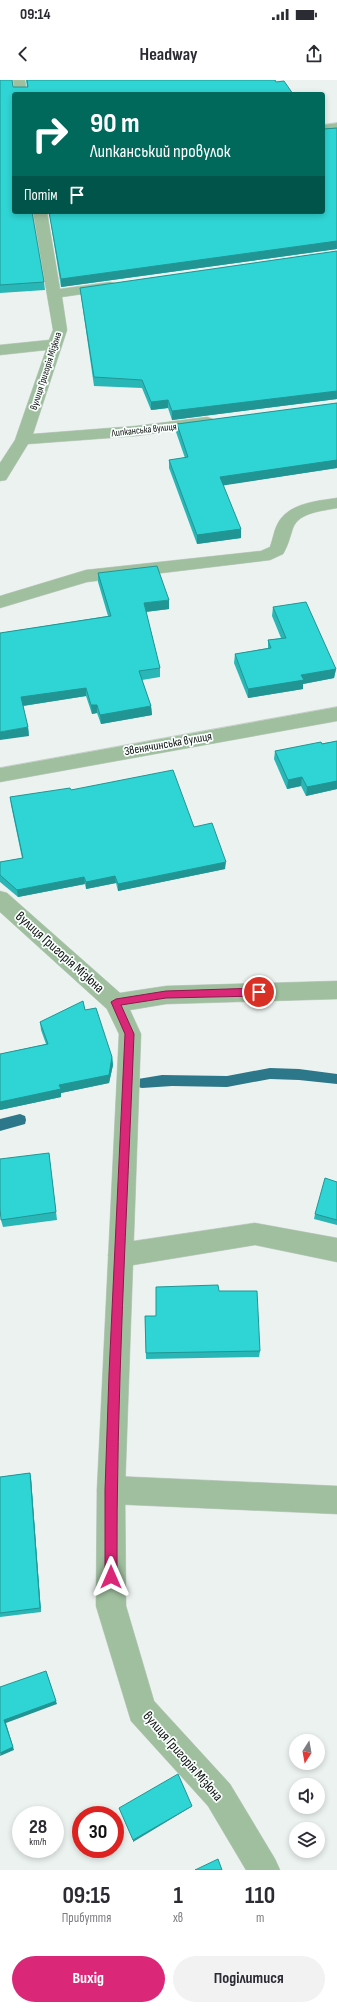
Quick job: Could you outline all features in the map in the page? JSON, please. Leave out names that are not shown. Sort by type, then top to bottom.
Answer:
[{"type":"street","points":[[18,80],[21,92]]},
{"type":"street","points":[[325,129],[337,127]]},
{"type":"street","name":"вулиця Григорія Мізюна","points":[[0,476],[23,440],[60,330],[40,214]]},
{"type":"street","points":[[53,294],[124,284]]},
{"type":"street","points":[[0,350],[56,344]]},
{"type":"street","name":"Липканська вулиця","points":[[23,440],[136,432],[221,420]]},
{"type":"street","points":[[0,602],[86,576],[264,556],[278,550],[288,522],[298,513],[318,506],[337,503]]},
{"type":"street","name":"Звенячинська вулиця","points":[[0,776],[337,714]]},
{"type":"street","name":"вулиця Григорія Мізюна","points":[[0,899],[116,1002],[130,1034],[111,1490],[111,1606],[142,1710],[219,1795],[264,1870]]},
{"type":"street","points":[[116,1002],[166,994],[337,990]]},
{"type":"street","points":[[121,1256],[255,1234],[337,1250]]},
{"type":"street","points":[[111,1490],[337,1500]]},
{"type":"building","points":[[0,80],[12,80],[13,87],[28,87],[27,80],[275,80],[276,82],[284,81],[292,92],[12,92],[12,214],[32,214],[44,282],[0,285]]},
{"type":"building","points":[[337,128],[337,241],[61,279],[49,214],[325,214],[325,129]]},
{"type":"building","points":[[337,251],[337,391],[172,411],[168,400],[151,402],[142,380],[94,377],[80,288]]},
{"type":"building","points":[[337,403],[337,460],[220,477],[241,529],[197,535],[169,460],[188,457],[177,424]]},
{"type":"building","points":[[157,566],[169,600],[144,603],[160,668],[139,671],[151,706],[100,715],[97,705],[91,705],[86,688],[21,697],[28,727],[0,732],[0,633],[111,616],[98,573]]},
{"type":"building","points":[[306,602],[336,669],[301,675],[304,680],[248,689],[235,654],[271,648],[268,640],[286,638],[273,607]]},
{"type":"building","points":[[337,741],[337,781],[307,787],[302,777],[288,780],[275,751],[321,742],[322,744]]},
{"type":"building","points":[[173,770],[194,827],[212,823],[226,862],[118,884],[115,876],[86,882],[84,877],[17,890],[0,875],[0,862],[23,858],[10,797],[70,788],[71,790]]},
{"type":"building","points":[[83,1001],[85,1010],[96,1008],[112,1057],[109,1075],[59,1085],[61,1089],[0,1102],[0,1054],[48,1044],[40,1022]]},
{"type":"building","points":[[49,1153],[56,1212],[1,1220],[0,1159]]},
{"type":"building","points":[[325,1178],[337,1182],[337,1220],[315,1214]]},
{"type":"building","points":[[218,1285],[219,1291],[257,1291],[260,1351],[146,1353],[145,1316],[156,1316],[156,1287]]},
{"type":"building","points":[[30,1473],[40,1608],[0,1613],[0,1477]]},
{"type":"building","points":[[46,1671],[56,1701],[4,1720],[13,1747],[0,1753],[0,1687]]},
{"type":"building","points":[[178,1774],[192,1806],[133,1840],[124,1819],[124,1806],[122,1806]]},
{"type":"building","points":[[218,1859],[222,1870],[195,1870]]},
{"type":"waterway","points":[[142,1083],[172,1080],[227,1082],[270,1073],[299,1074],[337,1079]]},
{"type":"waterway","points":[[0,1125],[20,1120]]},
{"type":"route","points":[[111,1577],[111,1490],[115,1374],[130,1034],[116,1002],[166,994],[259,992]]}]
